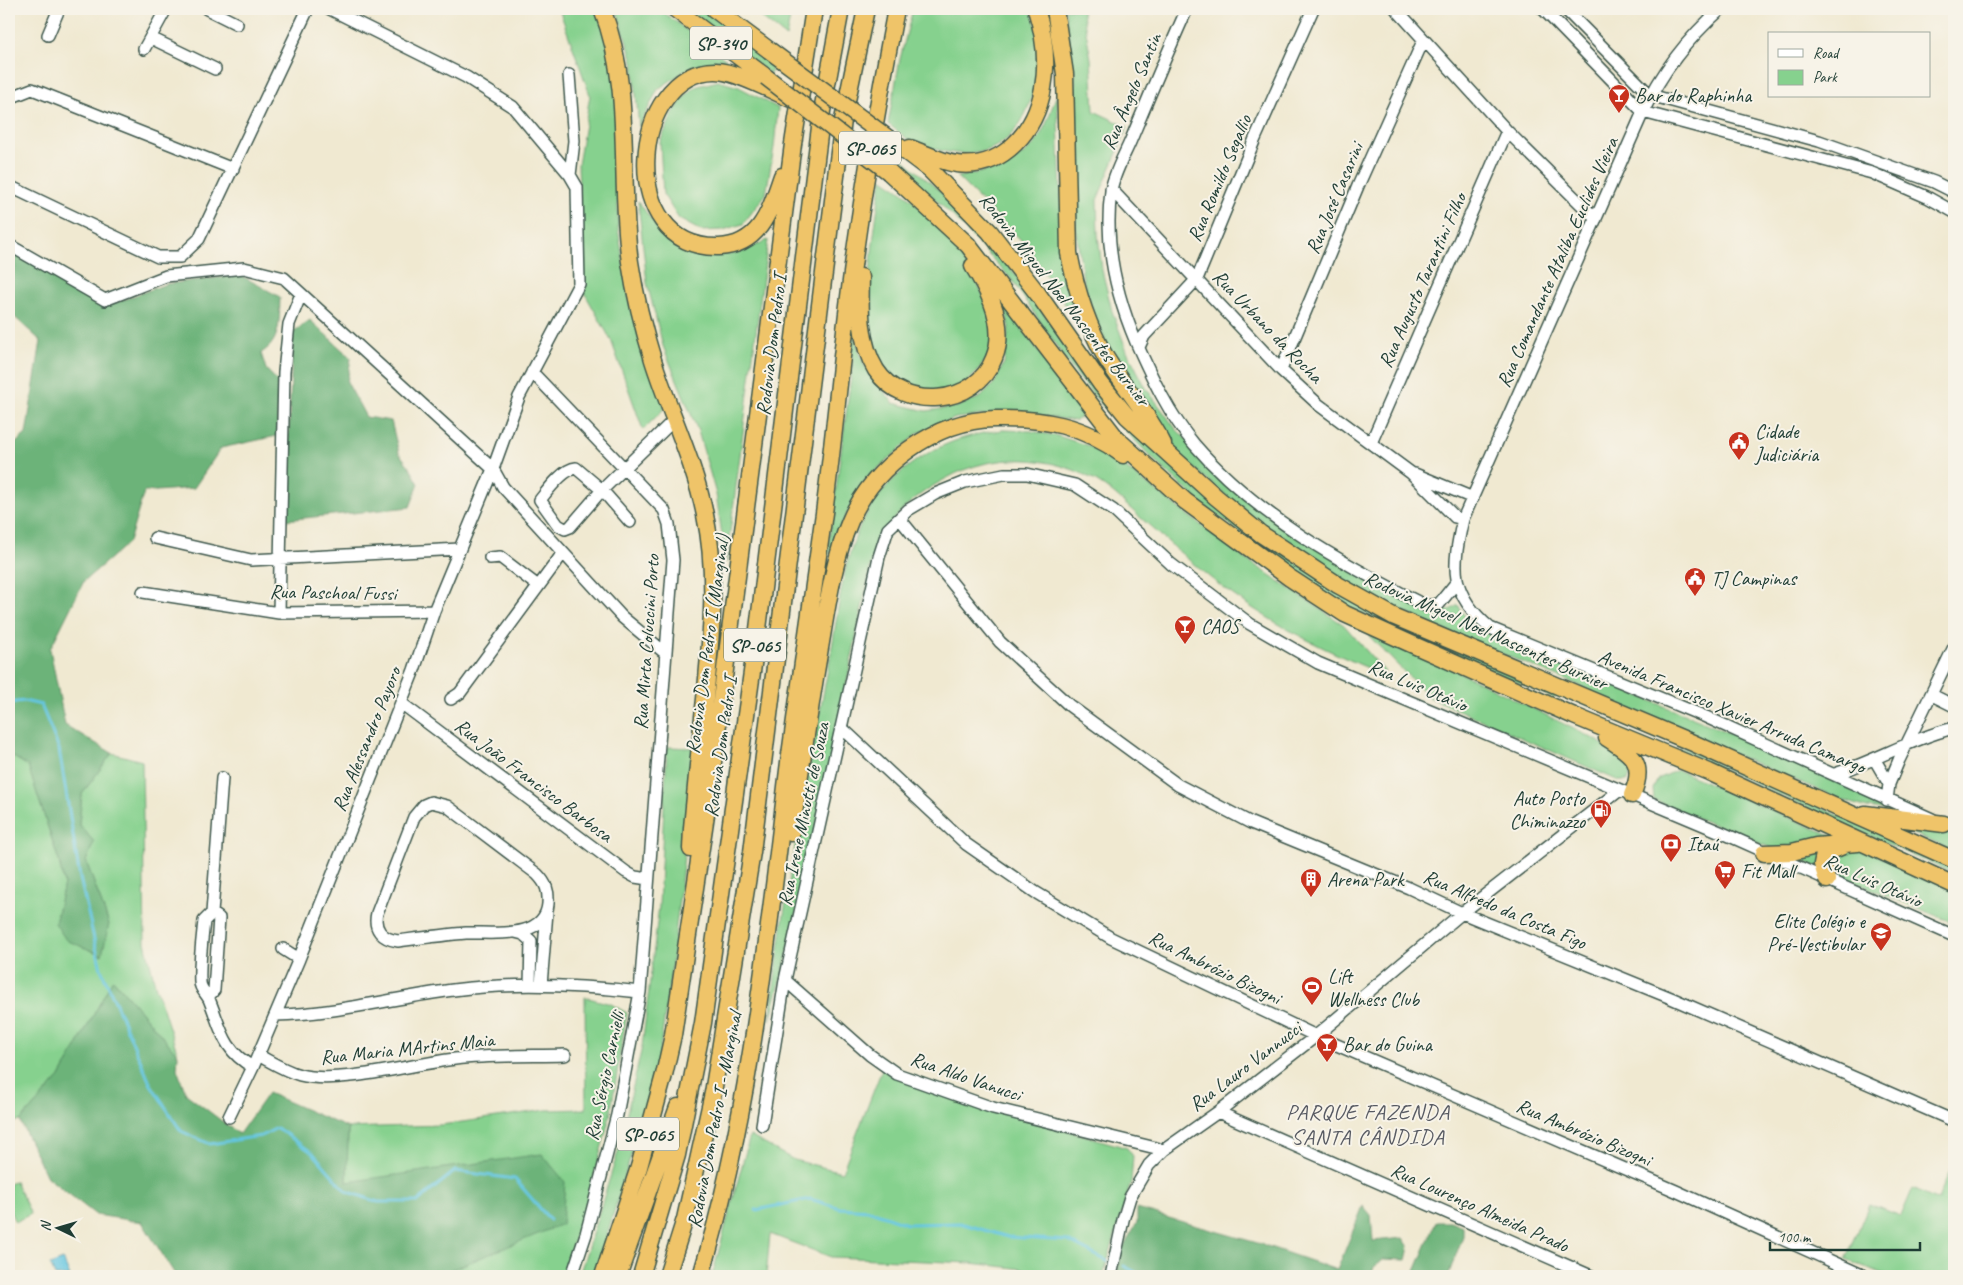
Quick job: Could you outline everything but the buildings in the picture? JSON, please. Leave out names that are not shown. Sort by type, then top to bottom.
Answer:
[{"type":"highway","points":[[602,9],[619,67],[624,115],[630,261],[640,314],[653,361],[675,419],[705,515],[712,579],[711,636],[692,828],[691,906]]},
{"type":"highway","name":"Rodovia Miguel Noel Nascentes Burnier","points":[[675,9],[912,190],[968,244],[1117,439],[1185,501],[1266,562],[1345,614],[1574,716],[1710,772],[1853,844],[1954,885]]},
{"type":"highway","name":"SP-340","points":[[714,9],[769,50]]},
{"type":"highway","points":[[728,9],[753,30],[769,50]]},
{"type":"highway","points":[[806,9],[806,50]]},
{"type":"highway","name":"Rodovia Dom Pedro I (Marginal)","points":[[604,1276],[622,1223],[664,1075],[680,989],[708,801],[793,144],[806,50],[814,9]]},
{"type":"highway","name":"Rodovia Dom Pedro I","points":[[641,1276],[677,1155],[703,1023],[758,629],[822,111],[841,9]]},
{"type":"highway","name":"SP-065","points":[[667,1276],[685,1219],[699,1163],[729,1004],[752,852],[840,140],[866,9]]},
{"type":"highway","name":"SP-065","points":[[763,972],[804,646],[825,504],[856,243],[876,110],[896,9]]},
{"type":"highway","name":"SP-065","points":[[891,38],[904,9]]},
{"type":"highway","name":"SP-065","points":[[889,139],[908,148],[957,164],[989,161],[1004,154],[1019,141],[1038,109],[1043,88],[1045,53],[1042,30],[1036,9]]},
{"type":"highway","points":[[1055,9],[1065,74],[1069,253],[1074,279],[1090,327],[1106,358],[1154,427],[1167,453]]},
{"type":"highway","name":"Rodovia Miguel Noel Nascentes Burnier","points":[[769,50],[930,170],[979,219],[1018,267],[1101,384],[1127,416],[1261,534],[1338,585],[1395,617],[1693,743],[1954,860]]},
{"type":"highway","points":[[793,144],[768,218],[756,232],[740,242],[725,246],[705,247],[689,243],[674,235],[654,208],[647,176],[649,136],[662,101],[675,87],[705,72],[718,71],[734,75],[795,101]]},
{"type":"highway","points":[[856,243],[861,258],[860,303],[863,332],[869,354],[883,379],[902,392],[925,398],[943,398],[958,394],[975,384],[994,358],[998,342],[995,310],[985,283],[965,253],[912,190]]},
{"type":"highway","points":[[763,972],[784,874],[803,743],[831,584],[851,519],[868,490],[899,458],[923,440],[951,428],[982,419],[1038,420],[1071,426],[1097,437],[1185,501]]},
{"type":"highway","points":[[1574,716],[1628,752],[1638,764],[1639,776],[1626,793]]},
{"type":"highway","points":[[1845,811],[1944,824]]},
{"type":"highway","points":[[1764,853],[1792,852],[1816,846],[1853,844]]},
{"type":"highway","points":[[1827,880],[1822,864],[1824,854],[1853,844]]},
{"type":"highway","name":"Rodovia Dom Pedro I - Marginal","points":[[701,1276],[714,1234],[747,1072],[763,972]]},
{"type":"highway","points":[[618,1276],[667,1142],[703,1023]]},
{"type":"highway","points":[[698,1276],[714,1234]]},
{"type":"street","points":[[48,35],[59,9]]},
{"type":"street","points":[[144,49],[166,9]]},
{"type":"street","points":[[207,9],[237,24]]},
{"type":"street","points":[[9,186],[158,256],[180,257],[199,239],[308,9]]},
{"type":"street","points":[[330,9],[466,77],[513,107],[570,175]]},
{"type":"street","name":"Rua Ângelo Santin","points":[[1111,189],[1187,9]]},
{"type":"street","name":"Rua Romildo Segallio","points":[[1139,347],[1144,336],[1197,279],[1254,141],[1313,9]]},
{"type":"street","points":[[1396,9],[1506,131],[1596,219]]},
{"type":"street","points":[[1543,9],[1643,112],[1872,173],[1927,196],[1954,212]]},
{"type":"street","points":[[1565,9],[1650,95],[1819,140],[1934,182],[1954,192]]},
{"type":"street","name":"Rua Comandante Ataliba Euclides Vieira","points":[[1456,583],[1458,545],[1463,519],[1650,95],[1686,44],[1721,9]]},
{"type":"street","points":[[151,38],[215,69]]},
{"type":"street","name":"Rua José Casarini","points":[[1281,370],[1358,186],[1423,41]]},
{"type":"street","points":[[569,75],[574,141],[570,175]]},
{"type":"street","points":[[9,104],[12,97],[32,89],[233,169]]},
{"type":"street","name":"Rua Augusto Tarantini Filho","points":[[1371,443],[1506,131]]},
{"type":"street","name":"Rua Alessandro Payoro","points":[[229,1118],[275,1015],[401,703],[434,611],[493,469],[519,397],[580,280],[578,194],[570,175]]},
{"type":"street","points":[[1111,189],[1109,242],[1122,308],[1159,393],[1193,443],[1226,478],[1265,509],[1349,566],[1426,606],[1439,604],[1456,583]]},
{"type":"street","name":"Rua Urbano da Rocha","points":[[1111,189],[1281,370],[1319,405],[1411,473],[1455,517],[1463,519]]},
{"type":"street","points":[[9,245],[105,300],[166,276],[244,268],[284,278],[493,469],[503,487],[622,616],[664,652]]},
{"type":"street","points":[[279,613],[284,372],[289,324],[301,294]]},
{"type":"street","name":"Rua Mirta Coluccini Porto","points":[[532,372],[664,510],[669,524],[673,560],[672,590],[664,652],[648,879]]},
{"type":"street","points":[[630,522],[602,490],[576,468],[571,469],[540,500],[558,524],[565,529],[570,527],[602,490],[675,419]]},
{"type":"street","name":"Rua Urbano da Rocha","points":[[1411,473],[1473,498]]},
{"type":"street","name":"Rua Luis Otávio","points":[[900,519],[908,510],[935,494],[965,482],[1004,474],[1027,474],[1075,485],[1113,510],[1171,564],[1250,624],[1301,653],[1422,708],[1725,834],[1954,936]]},
{"type":"street","name":"Rua Irene Minutti de Souza","points":[[762,1125],[785,980],[842,728],[878,557],[888,529],[900,519]]},
{"type":"street","name":"Rua Alfredo da Costa Figo","points":[[900,519],[1000,642],[1070,706],[1178,785],[1251,822],[1409,888],[1462,914],[1680,1002],[1954,1122]]},
{"type":"street","points":[[155,538],[251,560],[460,549]]},
{"type":"street","points":[[451,699],[460,693],[564,553]]},
{"type":"street","points":[[490,558],[500,557],[538,586]]},
{"type":"street","name":"Avenida Francisco Xavier Arruda Camargo","points":[[1456,583],[1475,615],[1490,628],[1706,717],[1944,824]]},
{"type":"street","name":"Rua Paschoal Fussi","points":[[143,592],[279,613],[434,611]]},
{"type":"street","points":[[1887,800],[1888,784],[1954,648]]},
{"type":"street","points":[[1932,695],[1954,706]]},
{"type":"street","name":"Rua João Francisco Barbosa","points":[[401,703],[626,872],[635,877],[648,879]]},
{"type":"street","name":"Rua Ambrózio Bizogni","points":[[842,728],[966,844],[1035,892],[1111,938],[1316,1036],[1676,1191],[1864,1276]]},
{"type":"street","points":[[1835,774],[1875,760],[1930,734],[1954,728]]},
{"type":"street","points":[[1875,760],[1888,784]]},
{"type":"street","points":[[222,778],[212,912],[219,918],[214,990],[208,997],[218,1025],[231,1051],[237,1058],[253,1067]]},
{"type":"street","name":"Rua Lauro Vannucci","points":[[1111,1276],[1130,1197],[1148,1166],[1164,1150],[1218,1112],[1316,1036],[1462,914],[1626,793]]},
{"type":"street","points":[[530,985],[531,941],[523,934],[515,932],[467,933],[398,941],[384,937],[380,933],[376,926],[377,913],[414,817],[424,805],[431,802],[447,806],[545,882],[548,893],[542,985]]},
{"type":"street","name":"Rua Sérgio Carnielli","points":[[572,1276],[586,1234],[617,1115],[640,992],[648,879]]},
{"type":"street","points":[[515,932],[537,924],[547,912]]},
{"type":"street","points":[[283,949],[298,959]]},
{"type":"street","name":"Rua Aldo Vanucci","points":[[785,980],[870,1055],[898,1074],[993,1108],[1164,1150]]},
{"type":"street","points":[[275,1015],[327,1013],[362,1005],[454,990],[530,985],[640,992]]},
{"type":"street","name":"Rua Maria MArtins Maia","points":[[258,1054],[298,1074],[323,1077],[355,1075],[420,1062],[464,1058],[565,1055]]},
{"type":"street","name":"Rua Lourenço Almeida Prado","points":[[1218,1112],[1591,1276]]},
{"type":"green space","points":[[559,9],[595,9],[608,34],[618,98],[618,228],[630,304],[665,408],[643,430],[611,340],[584,292],[578,165],[590,95]]},
{"type":"green space","points":[[616,9],[659,9],[733,65],[691,67],[658,89],[639,127],[633,61]]},
{"type":"green space","points":[[687,9],[704,9],[776,63],[770,74]]},
{"type":"green space","points":[[750,9],[792,9],[786,37]]},
{"type":"green space","points":[[913,9],[1030,9],[1036,24],[1038,41],[1038,59],[1032,96],[1026,113],[1017,128],[993,148],[978,152],[959,153],[939,150],[916,144],[888,124],[900,59]]},
{"type":"green space","points":[[1065,9],[1082,9],[1091,59],[1094,111],[1128,127],[1097,200],[1102,270],[1112,311],[1127,351],[1146,388],[1176,429],[1256,507],[1422,606],[1436,611],[1445,611],[1458,605],[1466,618],[1482,631],[1739,737],[1903,812],[1867,808],[1843,800],[1635,713],[1573,683],[1437,627],[1367,595],[1279,541],[1183,459],[1168,440],[1109,351],[1094,315],[1083,280],[1076,227],[1075,76]]},
{"type":"green space","points":[[718,81],[739,87],[778,108],[774,147],[766,194],[743,224],[723,230],[701,231],[679,219],[663,194],[660,142],[673,113],[684,97],[695,87]]},
{"type":"green space","points":[[1057,94],[1064,270],[1079,325],[1025,244],[957,177],[993,169],[1015,160],[1025,153],[1034,145],[1041,134]]},
{"type":"green space","points":[[898,155],[946,196],[986,237],[1030,293],[1075,361],[1125,423],[1299,565],[1562,695],[1553,698],[1335,601],[1202,504],[1156,462],[1112,417],[1072,369],[1012,280],[954,217],[895,162]]},
{"type":"green space","points":[[882,178],[911,199],[943,234],[971,271],[989,312],[992,333],[989,356],[972,378],[952,390],[925,391],[904,385],[887,373],[875,355],[870,313],[870,274]]},
{"type":"green space","points":[[638,201],[667,241],[700,257],[739,253],[768,240],[726,563],[716,494],[698,431],[663,346],[647,283]]},
{"type":"green space","points":[[9,250],[109,305],[166,284],[240,275],[280,297],[276,336],[268,348],[261,353],[266,369],[278,382],[277,436],[221,448],[194,488],[144,492],[129,542],[84,581],[50,649],[65,725],[112,753],[82,794],[79,824],[94,842],[86,861],[109,924],[102,955],[66,940],[55,923],[64,884],[59,861],[28,766],[9,754],[9,449],[26,434],[41,341],[9,312]]},
{"type":"green space","points":[[1003,302],[1084,414],[1076,421],[1014,412],[956,418],[918,433],[865,480],[840,527],[826,563],[852,370],[853,331],[864,365],[893,403],[926,411],[956,407],[981,397],[995,382],[1004,363],[1009,326]]},
{"type":"green space","points":[[310,320],[351,358],[347,382],[366,417],[391,421],[399,453],[419,484],[410,507],[285,520],[293,332]]},
{"type":"green space","points":[[1003,430],[1031,431],[1058,436],[1089,446],[1118,462],[1243,557],[1344,625],[1385,672],[1383,674],[1325,648],[1287,629],[1251,607],[1198,568],[1110,491],[1081,473],[1063,466],[1043,462],[1003,461],[965,470],[934,485],[911,502],[892,521],[872,559],[831,760],[784,968],[770,1020],[796,839],[843,582],[847,563],[860,526],[881,493],[910,465],[926,454],[963,438]]},
{"type":"green space","points":[[1368,635],[1391,641],[1476,680],[1598,741],[1626,762],[1631,773],[1627,781],[1619,781],[1429,697]]},
{"type":"green space","points":[[667,747],[696,748],[671,972],[657,1070],[600,1258],[592,1276],[579,1276],[618,1152],[642,1047],[659,906]]},
{"type":"green space","points":[[1676,748],[1685,748],[1954,866],[1954,874]]},
{"type":"green space","points":[[112,753],[142,761],[145,942],[155,984],[178,1055],[113,979],[60,1077],[20,1121],[9,1123],[9,754],[28,766],[59,861],[64,884],[55,923],[109,924],[86,861],[94,842],[79,824],[82,794]]},
{"type":"green space","points":[[1678,770],[1954,888],[1954,923],[1654,800],[1653,789],[1658,779]]},
{"type":"green space","points":[[1890,824],[1954,833],[1954,851]]},
{"type":"green space","points":[[113,979],[178,1055],[177,1069],[186,1094],[239,1134],[268,1093],[348,1128],[347,1182],[542,1154],[565,1182],[562,1224],[446,1272],[442,1276],[176,1276],[142,1222],[96,1215],[47,1177],[20,1121],[60,1077]]},
{"type":"green space","points":[[585,997],[611,1004],[627,1013],[610,1116],[589,1195],[562,1276],[442,1276],[446,1272],[347,1182],[348,1128],[441,1125],[546,1110],[586,1109]]},
{"type":"green space","points":[[884,1064],[993,1108],[1127,1148],[1133,1156],[1131,1182],[1103,1276],[1084,1276],[971,1263],[831,1257],[770,1234],[766,1276],[712,1276],[750,1136],[794,1160],[842,1172]]},
{"type":"green space","points":[[1954,1161],[1954,1276],[1890,1276],[1846,1260],[1869,1204],[1901,1216],[1913,1188],[1938,1200]]},
{"type":"green space","points":[[15,1181],[31,1214],[15,1222],[9,1208],[9,1184]]},
{"type":"green space","points":[[1363,1206],[1371,1215],[1373,1241],[1403,1238],[1409,1247],[1406,1260],[1383,1259],[1374,1267],[1371,1276],[1117,1276],[1121,1250],[1137,1223],[1137,1209],[1261,1244],[1337,1270]]},
{"type":"green space","points":[[1436,1222],[1450,1222],[1463,1226],[1463,1236],[1448,1276],[1413,1276]]},
{"type":"water","points":[[63,1260],[70,1276],[55,1276],[50,1265]]},
{"type":"waterway","points":[[9,703],[24,701],[41,705],[59,749],[80,878],[101,969],[150,1083],[181,1131],[210,1144],[261,1136],[277,1128],[313,1153],[346,1191],[378,1202],[417,1202],[455,1171],[515,1179],[550,1220]]},
{"type":"waterway","points":[[756,1210],[810,1199],[840,1208],[868,1210],[907,1224],[960,1223],[1008,1237],[1068,1241],[1107,1261]]},
{"type":"waterway","points":[[1124,1266],[1143,1276]]},
{"type":"place","name":"Bar do Raphinha","points":[[1619,114]]},
{"type":"place","name":"Cidade Judiciária","points":[[1739,461]]},
{"type":"place","name":"TJ Campinas","points":[[1695,597]]},
{"type":"place","name":"CAOS","points":[[1185,645]]},
{"type":"place","name":"Auto Posto Chiminazzo","points":[[1601,829]]},
{"type":"place","name":"Itaú","points":[[1671,863]]},
{"type":"place","name":"Fit Mall","points":[[1725,890]]},
{"type":"place","name":"Arena Park","points":[[1311,898]]},
{"type":"place","name":"Elite Colégio e Pré-Vestibular","points":[[1881,952]]},
{"type":"place","name":"Lift Wellness Club","points":[[1312,1006]]},
{"type":"place","name":"Bar do Guina","points":[[1327,1063]]},
{"type":"district","name":"PARQUE FAZENDA SANTA CÂNDIDA","points":[[1368,1124]]}]
